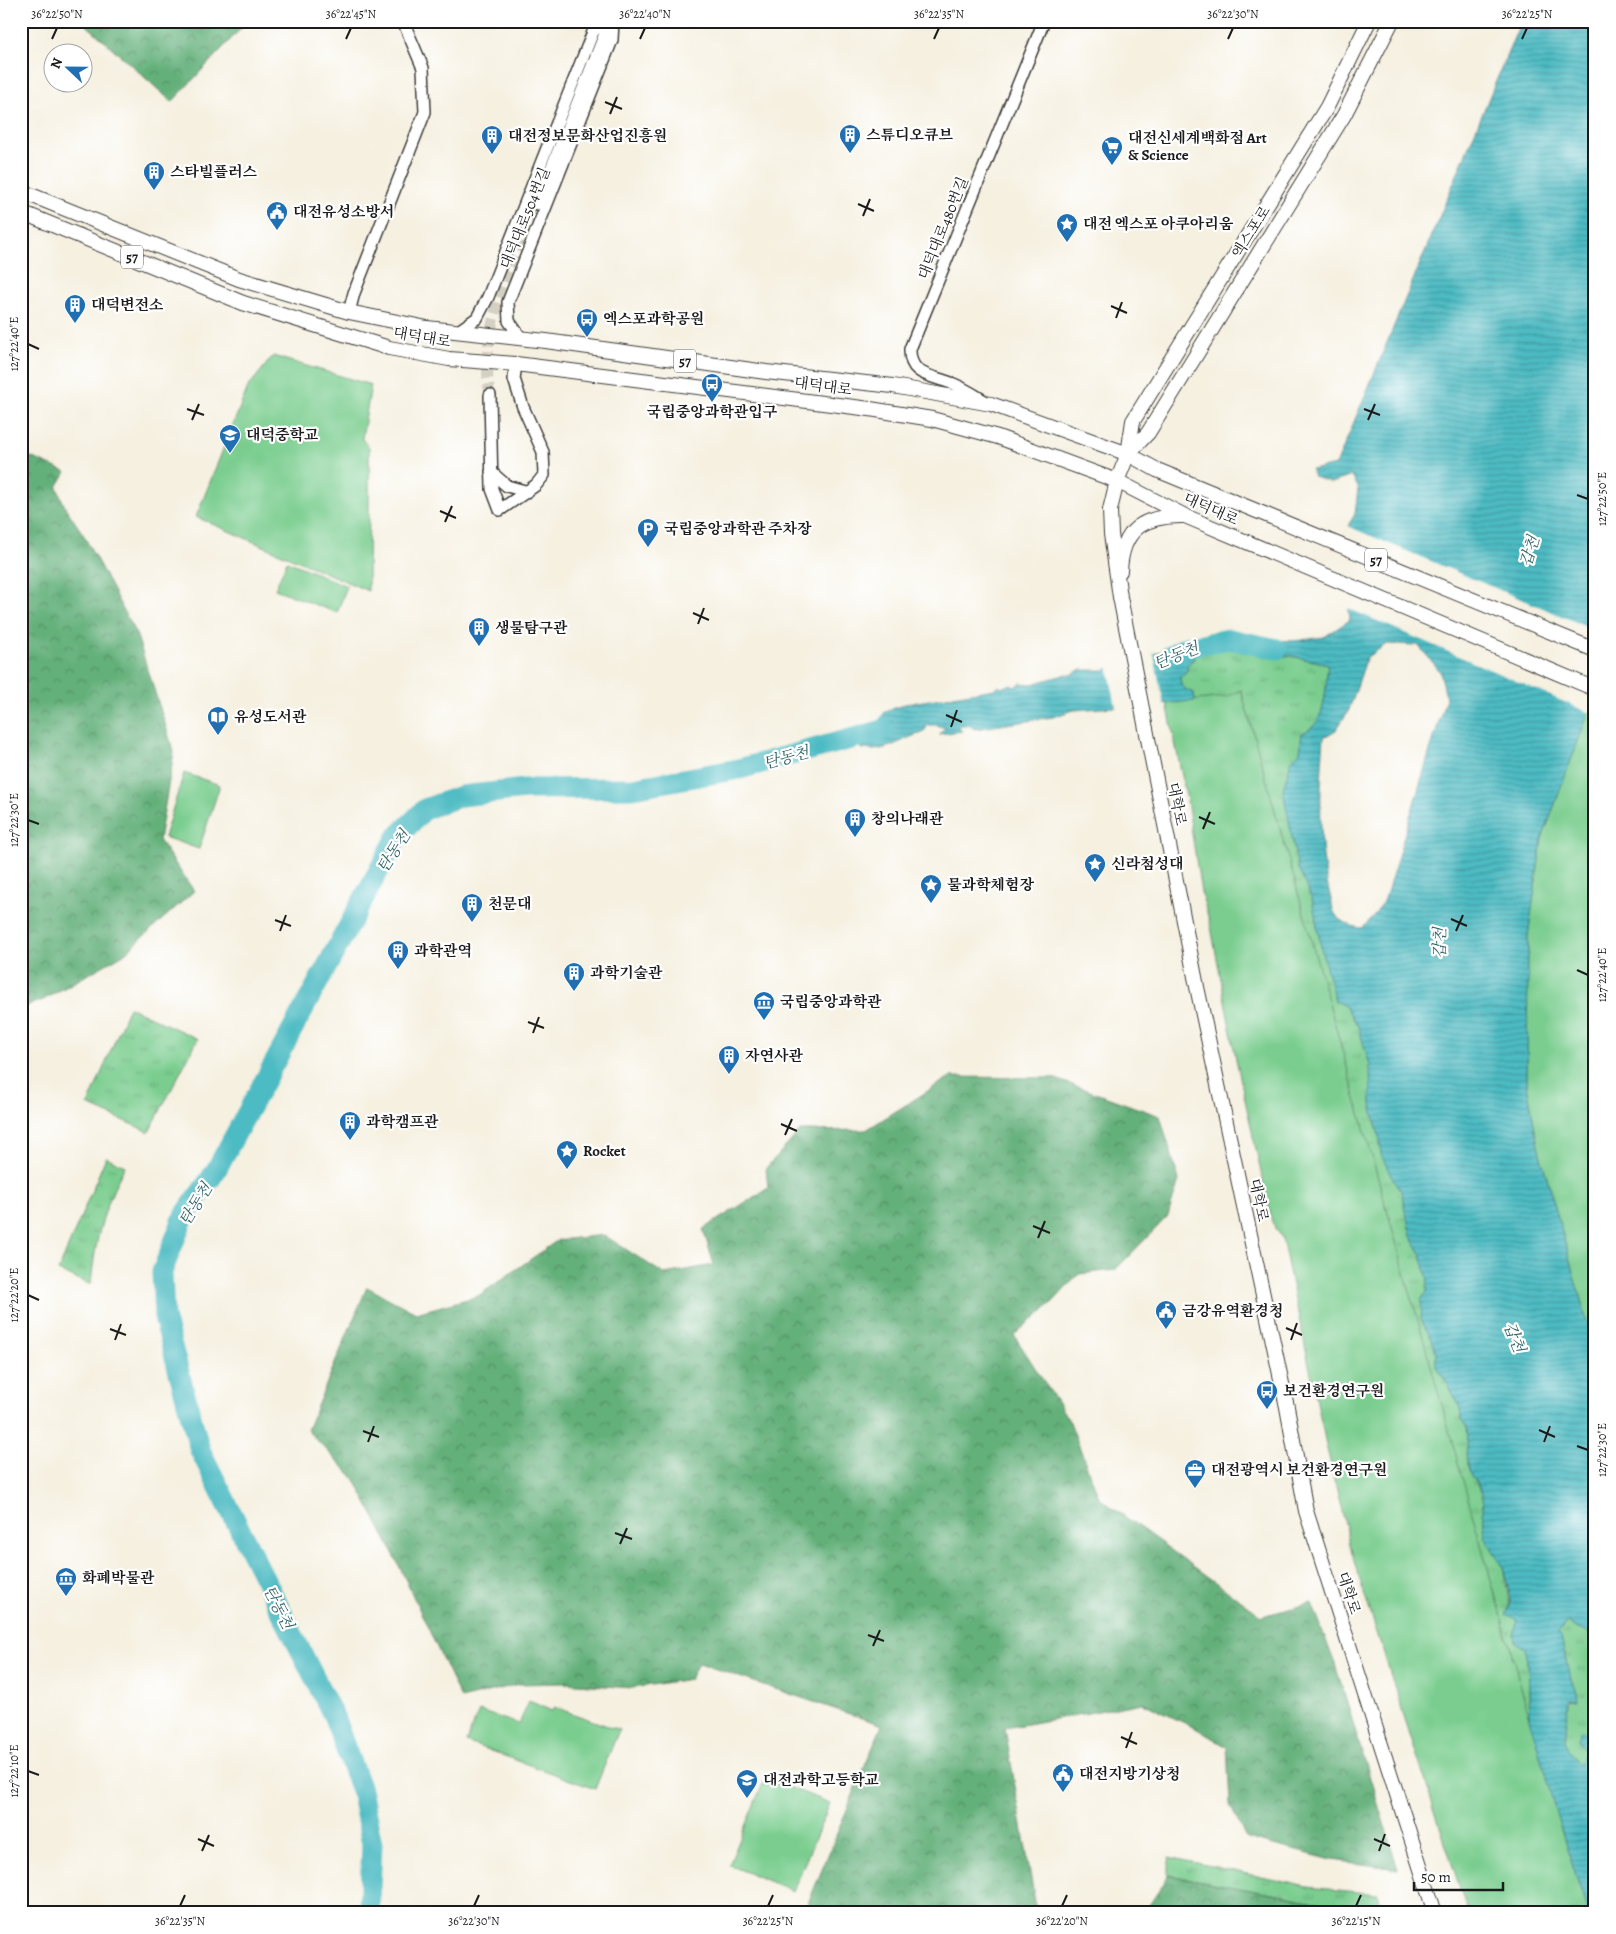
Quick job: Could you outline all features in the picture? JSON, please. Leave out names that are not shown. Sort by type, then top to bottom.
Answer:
[{"type":"main road","name":"엑스포로","points":[[1116,481],[1128,454],[1133,421],[1327,107],[1369,21]]},
{"type":"main road","name":"엑스포로","points":[[1128,454],[1148,433],[1344,115],[1392,21]]},
{"type":"main road","name":"대덕대로","points":[[21,191],[239,279],[349,312],[427,328],[521,338],[766,372],[892,386],[991,404],[1128,454],[1157,470],[1595,650]]},
{"type":"main road","name":"대덕대로","points":[[21,212],[244,303],[389,348],[449,359],[516,364],[754,393],[932,420],[1006,440],[1116,481],[1185,516],[1595,689]]},
{"type":"main road","name":"대학로","points":[[1116,481],[1110,510],[1111,534],[1120,597],[1197,987],[1287,1407],[1306,1511],[1435,1913]]},
{"type":"main road","points":[[1120,597],[1121,561],[1126,541],[1135,527],[1148,520],[1163,516],[1185,516]]},
{"type":"street","points":[[349,312],[425,112],[423,68],[403,21]]},
{"type":"street","points":[[457,332],[476,318],[488,297],[592,32],[603,21]]},
{"type":"street","name":"대덕대로504번길","points":[[521,338],[509,322],[508,302],[540,210],[612,21]]},
{"type":"street","name":"대덕대로480번길","points":[[991,404],[952,383],[930,377],[917,369],[910,360],[910,349],[1044,21]]},
{"type":"street","points":[[521,211],[524,222],[534,223],[540,210]]},
{"type":"street","points":[[490,396],[492,490],[500,510],[536,485],[544,475],[545,463],[543,452],[523,407],[514,379],[516,364]]},
{"type":"street","points":[[491,472],[507,486],[526,492]]},
{"type":"green space","points":[[82,21],[248,21],[172,102]]},
{"type":"green space","points":[[273,356],[371,385],[362,439],[369,447],[368,591],[196,517],[248,387]]},
{"type":"green space","points":[[21,453],[66,472],[57,487],[65,507],[83,534],[137,636],[174,752],[159,840],[194,891],[124,954],[43,1000],[21,1008]]},
{"type":"green space","points":[[287,561],[347,586],[337,613],[275,589]]},
{"type":"green space","points":[[1220,645],[1248,647],[1278,656],[1292,656],[1328,664],[1324,704],[1321,714],[1317,722],[1310,729],[1302,733],[1300,752],[1291,761],[1283,790],[1298,869],[1312,899],[1322,952],[1346,1007],[1358,1026],[1370,1065],[1371,1104],[1380,1140],[1381,1154],[1391,1176],[1401,1191],[1411,1236],[1420,1252],[1428,1278],[1421,1320],[1433,1341],[1436,1364],[1459,1404],[1462,1419],[1467,1426],[1466,1455],[1469,1471],[1482,1493],[1485,1537],[1503,1567],[1512,1617],[1517,1621],[1514,1634],[1525,1648],[1528,1660],[1530,1720],[1241,690],[1226,697],[1195,701],[1194,693],[1181,685],[1180,677],[1187,671],[1188,664],[1194,659],[1197,649]]},
{"type":"green space","points":[[1241,690],[1562,1833],[1588,1913],[1468,1913],[1355,1565],[1327,1449],[1282,1238],[1272,1222],[1236,1059],[1211,927],[1201,892],[1187,801],[1167,703],[1226,697]]},
{"type":"green space","points":[[1595,695],[1595,1351],[1538,1146],[1527,1085],[1528,936],[1542,839]]},
{"type":"green space","points":[[184,773],[220,785],[199,849],[164,837]]},
{"type":"green space","points":[[129,1007],[198,1039],[149,1132],[88,1105]]},
{"type":"green space","points":[[950,1077],[1053,1078],[1160,1116],[1179,1180],[1168,1216],[1115,1270],[1079,1274],[1051,1304],[1014,1335],[1070,1422],[1099,1498],[1262,1616],[1312,1603],[1335,1664],[1398,1869],[1332,1860],[1246,1838],[1230,1804],[1227,1747],[1197,1729],[1143,1703],[1005,1728],[1037,1913],[804,1913],[882,1725],[698,1663],[690,1679],[632,1688],[563,1683],[519,1684],[461,1699],[394,1555],[354,1478],[307,1430],[367,1287],[416,1313],[478,1296],[558,1240],[604,1235],[664,1274],[714,1265],[703,1229],[768,1188],[766,1168],[800,1131],[866,1130]]},
{"type":"green space","points":[[106,1157],[125,1166],[111,1195],[102,1223],[95,1253],[91,1285],[58,1271]]},
{"type":"green space","points":[[1568,1622],[1578,1629],[1595,1635],[1595,1755],[1589,1734],[1578,1738],[1584,1751],[1580,1765],[1567,1751],[1564,1741],[1566,1719],[1576,1692],[1568,1671],[1561,1636],[1558,1633]]},
{"type":"green space","points":[[529,1701],[552,1711],[554,1707],[619,1730],[595,1789],[466,1742],[479,1711],[519,1724]]},
{"type":"green space","points":[[765,1778],[830,1803],[793,1891],[729,1865]]},
{"type":"green space","points":[[1169,1857],[1308,1887],[1378,1894],[1384,1913],[1354,1913],[1353,1909],[1169,1875]]},
{"type":"green space","points":[[1169,1875],[1353,1909],[1354,1913],[1144,1913]]},
{"type":"water","name":"갑천","points":[[1521,21],[1595,21],[1595,695],[1542,839],[1528,936],[1527,1085],[1538,1146],[1595,1351],[1595,1635],[1578,1629],[1568,1622],[1558,1633],[1561,1636],[1568,1671],[1576,1692],[1577,1701],[1570,1700],[1565,1727],[1568,1750],[1580,1765],[1584,1751],[1578,1738],[1581,1730],[1589,1734],[1595,1755],[1595,1913],[1588,1913],[1562,1833],[1530,1720],[1528,1660],[1525,1648],[1515,1643],[1514,1634],[1517,1621],[1506,1615],[1511,1604],[1503,1567],[1485,1537],[1482,1494],[1477,1482],[1471,1477],[1466,1455],[1467,1426],[1462,1419],[1459,1404],[1436,1364],[1433,1341],[1421,1320],[1422,1298],[1427,1292],[1428,1278],[1420,1252],[1411,1236],[1401,1191],[1391,1176],[1381,1154],[1380,1140],[1371,1104],[1370,1065],[1358,1026],[1346,1007],[1335,1001],[1322,952],[1312,899],[1298,869],[1283,790],[1291,761],[1300,752],[1302,733],[1310,729],[1317,722],[1321,714],[1324,704],[1328,664],[1292,656],[1278,656],[1248,647],[1250,639],[1294,641],[1324,637],[1350,620],[1345,571],[1349,524],[1355,514],[1358,488],[1352,476],[1331,483],[1314,477],[1311,470],[1336,465]],"holes":[[[1387,644],[1418,645],[1440,671],[1446,698],[1385,899],[1374,916],[1362,928],[1359,928],[1344,922],[1335,914],[1323,860],[1321,778],[1324,737],[1336,730],[1349,710],[1367,657]]]},
{"type":"water","points":[[1195,637],[1195,655],[1188,664],[1187,671],[1180,677],[1181,685],[1194,693],[1195,701],[1074,710],[1053,717],[975,729],[962,725],[958,727],[962,731],[939,734],[945,728],[937,725],[928,725],[923,733],[880,749],[854,747],[859,722],[905,704],[994,689],[998,686],[1002,688],[1009,685],[1016,687],[1020,683],[1032,684],[1067,674],[1071,675],[1079,670],[1104,670],[1162,651],[1179,640]]},
{"type":"pier","points":[[1347,526],[1595,630],[1595,702],[1590,713],[1345,607],[1342,571]]},
{"type":"pier","points":[[1153,651],[1164,706],[1117,711],[1108,666]]},
{"type":"pier","points":[[886,709],[859,751],[852,749],[857,721]]},
{"type":"waterway","name":"탄동천","points":[[1171,655],[1187,647],[1229,639],[1277,649]]},
{"type":"waterway","name":"탄동천","points":[[369,1913],[372,1844],[361,1790],[334,1717],[200,1450],[164,1317],[162,1272],[184,1216],[215,1172],[397,837],[425,809],[461,796],[525,789],[633,788],[739,769],[884,730]]},
{"type":"tunnel","points":[[490,395],[488,369],[493,321],[508,274],[537,204]]},
{"type":"place","name":"스튜디오큐브","points":[[850,154]]},
{"type":"place","name":"대전정보문화산업진흥원","points":[[492,155]]},
{"type":"place","name":"대전신세계백화점 Art & Science","points":[[1112,166]]},
{"type":"place","name":"스타빌플러스","points":[[154,191]]},
{"type":"place","name":"대전유성소방서","points":[[277,231]]},
{"type":"place","name":"대전 엑스포 아쿠아리움","points":[[1067,243]]},
{"type":"place","name":"대덕변전소","points":[[75,324]]},
{"type":"place","name":"엑스포과학공원","points":[[587,338]]},
{"type":"place","name":"국립중앙과학관입구","points":[[712,403]]},
{"type":"place","name":"대덕중학교","points":[[230,454]]},
{"type":"place","name":"국립중앙과학관 주차장","points":[[648,548]]},
{"type":"place","name":"생물탐구관","points":[[479,647]]},
{"type":"place","name":"유성도서관","points":[[218,736]]},
{"type":"place","name":"창의나래관","points":[[855,838]]},
{"type":"place","name":"신라첨성대","points":[[1095,883]]},
{"type":"place","name":"물과학체험장","points":[[931,904]]},
{"type":"place","name":"천문대","points":[[472,923]]},
{"type":"place","name":"과학관역","points":[[398,970]]},
{"type":"place","name":"과학기술관","points":[[574,992]]},
{"type":"place","name":"국립중앙과학관","points":[[764,1021]]},
{"type":"place","name":"자연사관","points":[[729,1075]]},
{"type":"place","name":"과학캠프관","points":[[350,1141]]},
{"type":"place","name":"Rocket","points":[[567,1170]]},
{"type":"place","name":"금강유역환경청","points":[[1166,1330]]},
{"type":"place","name":"보건환경연구원","points":[[1267,1410]]},
{"type":"place","name":"대전광역시 보건환경연구원","points":[[1195,1489]]},
{"type":"place","name":"화폐박물관","points":[[66,1597]]},
{"type":"place","name":"대전지방기상청","points":[[1063,1793]]},
{"type":"place","name":"대전과학고등학교","points":[[747,1799]]}]
